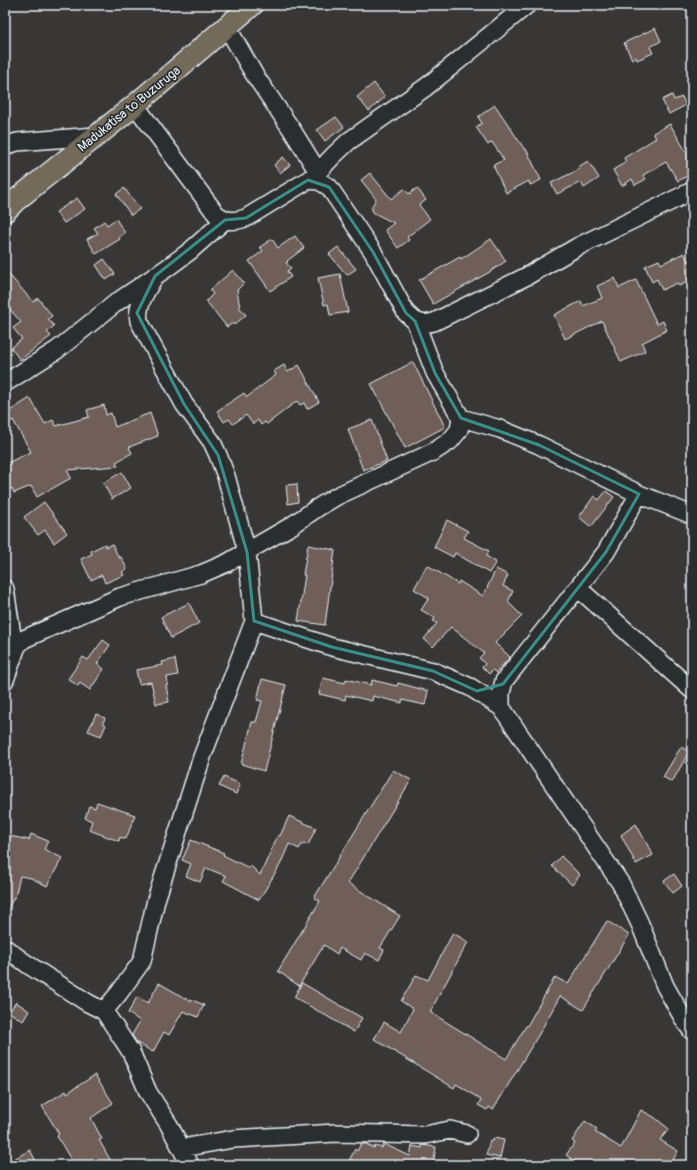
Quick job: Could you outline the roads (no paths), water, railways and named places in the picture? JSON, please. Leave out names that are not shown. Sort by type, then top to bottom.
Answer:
[{"type":"main road","name":"Madukatisa to Buzuruga","points":[[8,202],[135,105],[227,27],[247,7]]},
{"type":"street","points":[[135,105],[216,214],[225,220],[235,221],[246,218],[313,176],[334,155],[350,142],[426,87],[527,5]]},
{"type":"street","points":[[227,27],[254,74],[292,130],[313,176],[329,187],[373,252],[406,313],[415,321],[424,324],[434,322],[527,276],[577,248],[692,191]]},
{"type":"street","points":[[5,146],[17,142],[96,136]]},
{"type":"street","points":[[5,383],[57,350],[117,302],[190,251],[225,220]]},
{"type":"street","points":[[104,1011],[142,961],[156,900],[197,772],[254,621],[248,552],[226,476],[212,442],[184,404],[139,321],[137,313],[140,304],[155,276]]},
{"type":"street","points":[[5,680],[17,646],[24,639],[59,625],[120,597],[201,574],[227,563],[291,526],[337,496],[433,452],[450,441],[459,430],[461,418],[435,373],[415,321]]},
{"type":"street","points":[[461,418],[500,430],[539,445],[639,494],[692,515]]},
{"type":"street","points":[[501,708],[501,693],[504,681],[606,552],[639,494]]},
{"type":"street","points":[[578,588],[692,690]]},
{"type":"street","points":[[5,589],[12,635],[17,646]]},
{"type":"street","points":[[254,621],[332,647],[433,671],[477,691],[501,708],[621,884],[640,924],[665,986],[692,1031]]},
{"type":"street","points":[[477,691],[503,684]]},
{"type":"street","points":[[5,948],[88,1003],[104,1011],[131,1052],[148,1092],[169,1125],[190,1165]]},
{"type":"street","points":[[182,1148],[233,1139],[336,1133],[425,1135],[450,1130],[467,1134]]}]
